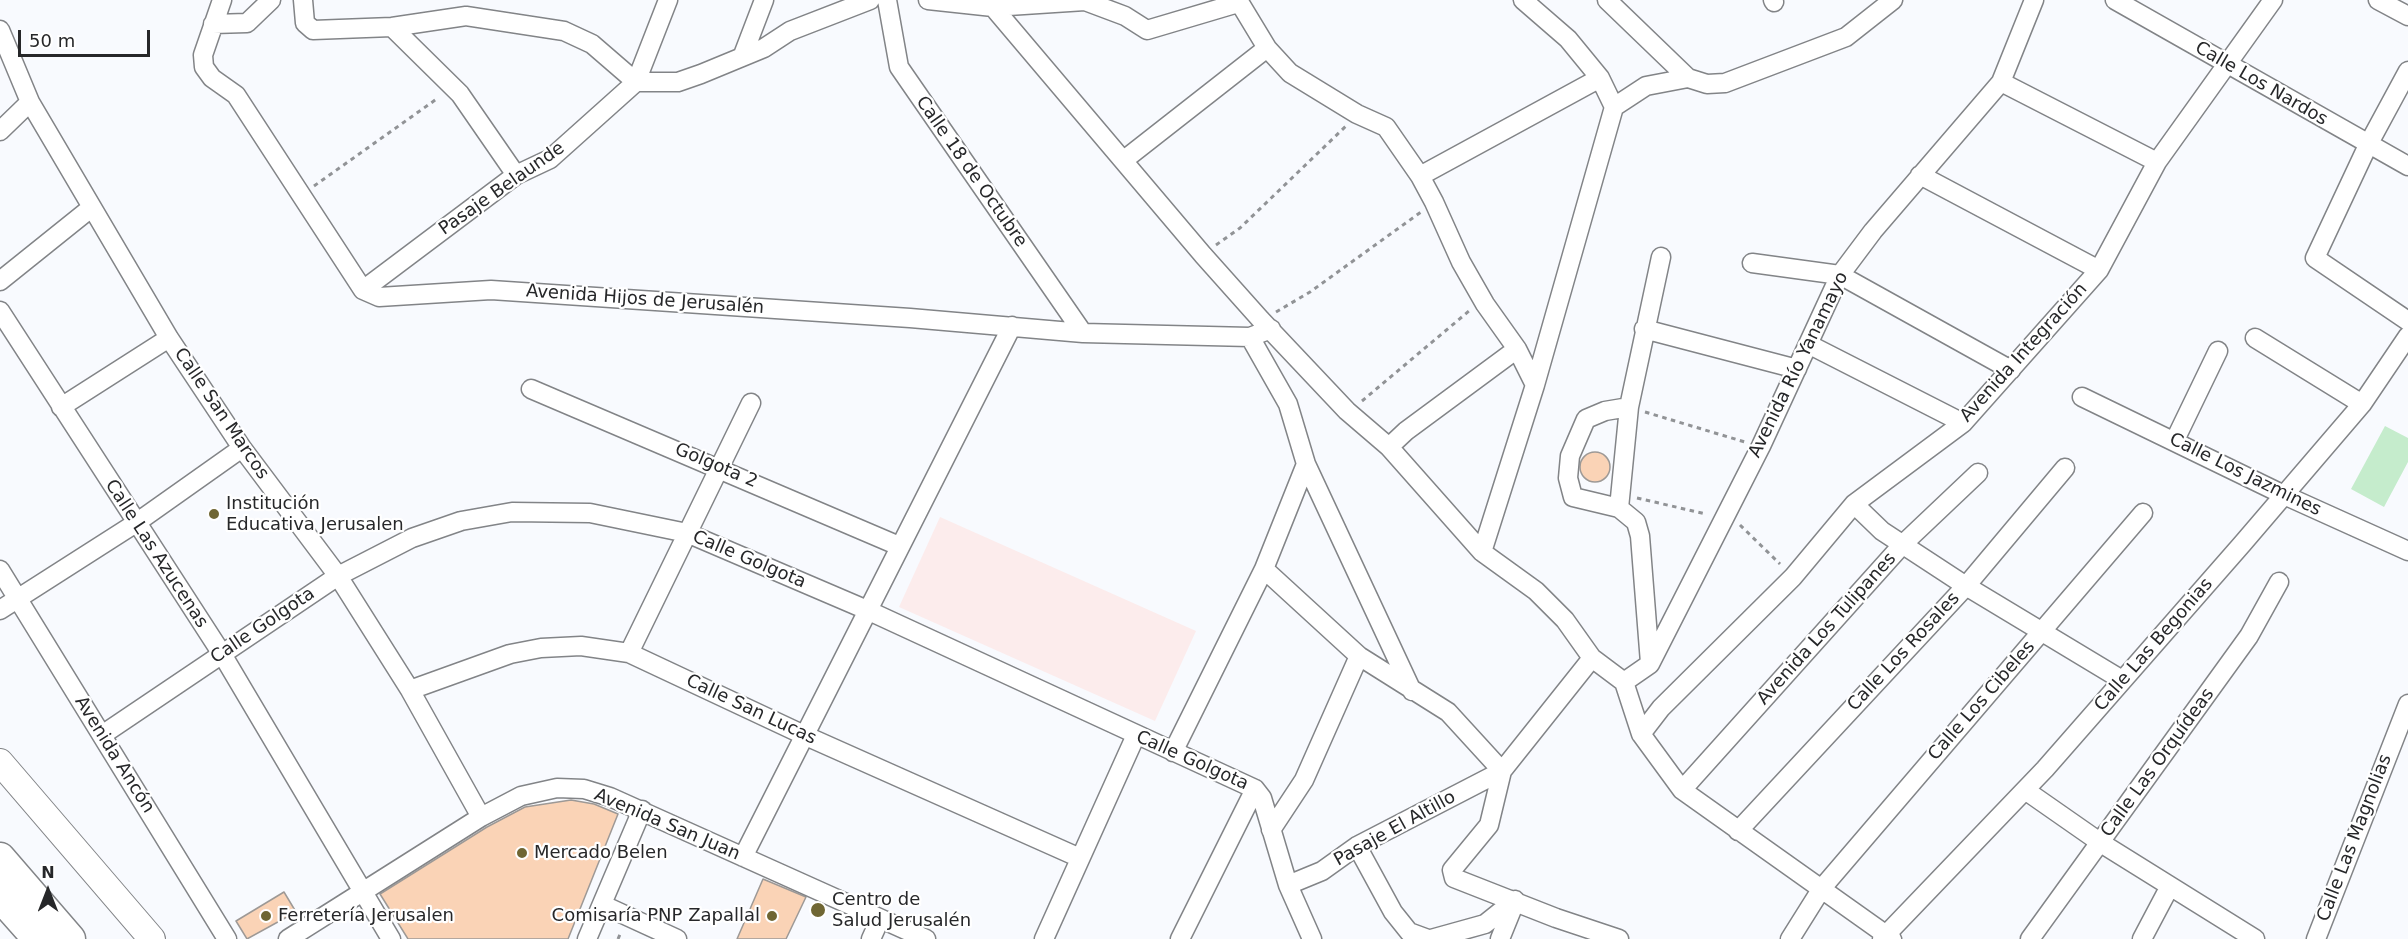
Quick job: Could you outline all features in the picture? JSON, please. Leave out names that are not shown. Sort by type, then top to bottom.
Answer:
[{"type":"highway","points":[[0,858],[70,939]]},
{"type":"highway","points":[[0,896],[38,939]]},
{"type":"main road","points":[[0,762],[152,939]]},
{"type":"street","points":[[222,0],[203,55],[204,67],[212,78],[236,95],[363,290]]},
{"type":"street","points":[[213,24],[247,23],[271,0]]},
{"type":"street","points":[[303,0],[305,23],[313,30],[392,27],[464,8],[564,31],[592,44],[636,82],[678,82],[764,48],[790,31],[870,0]]},
{"type":"street","points":[[636,82],[668,0]]},
{"type":"street","points":[[743,55],[764,0]]},
{"type":"street","name":"Calle 18 de Octubre","points":[[887,0],[899,67],[903,74],[1083,333]]},
{"type":"street","points":[[928,0],[994,3],[1085,1],[1125,16],[1147,30],[1238,1],[1267,48],[1290,74],[1357,114],[1386,127],[1420,176],[1461,262],[1485,304],[1517,349],[1535,385]]},
{"type":"street","points":[[1523,0],[1568,39],[1600,78],[1614,107]]},
{"type":"street","points":[[1608,0],[1688,78],[1707,84],[1725,83],[1846,37],[1893,0]]},
{"type":"street","name":"Avenida Río Yanamayo","points":[[1624,682],[1650,664],[1761,446],[1840,275],[1920,175],[2001,82],[2034,0]]},
{"type":"street","name":"Calle Los Nardos","points":[[2115,0],[2408,166]]},
{"type":"street","name":"Avenida Integración","points":[[1641,734],[1661,708],[1793,576],[1854,504],[1963,423],[2099,270],[2157,162],[2273,0]]},
{"type":"street","points":[[2378,0],[2408,16]]},
{"type":"street","points":[[994,3],[1203,255],[1266,325],[1347,411],[1389,447],[1482,552],[1536,591],[1564,621],[1592,658],[1624,682],[1641,734],[1682,790],[1822,888],[1887,937]]},
{"type":"street","points":[[392,27],[453,87],[516,175]]},
{"type":"street","name":"Calle San Marcos","points":[[0,30],[30,102],[170,339],[242,448],[338,576],[410,690],[481,818]]},
{"type":"street","points":[[1124,160],[1267,48]]},
{"type":"street","points":[[2408,71],[2368,145],[2315,258],[2408,321]]},
{"type":"street","points":[[1420,176],[1600,78]]},
{"type":"street","points":[[1482,552],[1535,385],[1614,107],[1646,86],[1688,78]]},
{"type":"street","name":"Pasaje Belaunde","points":[[363,290],[516,175],[550,159],[636,82]]},
{"type":"street","points":[[2001,82],[2157,162]]},
{"type":"street","points":[[0,131],[30,102]]},
{"type":"street","points":[[1920,175],[2099,270]]},
{"type":"street","points":[[0,281],[91,208]]},
{"type":"street","points":[[1619,508],[1629,407],[1661,257]]},
{"type":"street","points":[[1752,262],[1840,275],[2011,370]]},
{"type":"street","name":"Avenida Hijos de Jerusalén","points":[[363,290],[379,297],[490,290],[1012,326],[1083,333],[1250,337],[1266,325]]},
{"type":"street","name":"Calle Las Azucenas","points":[[0,311],[222,654],[391,939]]},
{"type":"street","points":[[743,857],[1012,326]]},
{"type":"street","points":[[1644,329],[1797,369]]},
{"type":"street","name":"Calle Las Begonias","points":[[1887,937],[2025,790],[2284,495],[2362,404],[2408,336]]},
{"type":"street","points":[[1250,337],[1288,404],[1306,464],[1412,692]]},
{"type":"street","points":[[2255,338],[2362,404]]},
{"type":"street","points":[[61,407],[170,339]]},
{"type":"street","points":[[1808,344],[1963,423]]},
{"type":"street","points":[[1389,447],[1406,430],[1517,349]]},
{"type":"street","points":[[2175,441],[2218,351]]},
{"type":"street","name":"Golgota 2","points":[[531,389],[719,467],[899,546]]},
{"type":"street","name":"Calle Los Jazmines","points":[[2082,397],[2284,495],[2408,551]]},
{"type":"street","points":[[629,653],[751,403]]},
{"type":"street","points":[[1629,407],[1605,411],[1586,419],[1570,456],[1568,478],[1573,497],[1619,508],[1636,522],[1640,536],[1650,664]]},
{"type":"street","points":[[0,610],[136,523],[242,448]]},
{"type":"street","points":[[1173,752],[1264,570],[1306,464]]},
{"type":"street","name":"Calle Los Rosales","points":[[1738,831],[1966,586],[2065,468]]},
{"type":"street","name":"Avenida Los Tulipanes","points":[[1682,790],[1902,544],[1978,473]]},
{"type":"street","points":[[1854,504],[1882,531],[1966,586],[2043,630],[2122,680]]},
{"type":"street","name":"Calle Golgota","points":[[102,735],[338,576],[412,538],[460,521],[512,512],[590,513],[687,533],[867,610],[1255,789],[1262,798],[1288,885],[1312,939]]},
{"type":"street","name":"Calle Los Cibeles","points":[[1790,939],[1822,888],[2143,513]]},
{"type":"street","name":"Avenida Ancón","points":[[0,570],[227,939]]},
{"type":"street","points":[[1264,570],[1359,656],[1412,692],[1448,712],[1502,771]]},
{"type":"street","name":"Calle Las Orquídeas","points":[[2030,939],[2249,636],[2279,582]]},
{"type":"street","name":"Calle San Lucas","points":[[410,690],[510,654],[541,648],[581,646],[629,653],[806,736],[1080,858]]},
{"type":"street","points":[[1270,830],[1304,780],[1359,656]]},
{"type":"street","points":[[1592,658],[1502,771],[1490,825],[1452,870],[1454,878],[1556,918],[1619,939]]},
{"type":"street","name":"Calle Las Magnolias","points":[[2316,939],[2408,705]]},
{"type":"street","points":[[1044,939],[1136,735]]},
{"type":"street","name":"Pasaje El Altillo","points":[[1288,885],[1322,871],[1357,846],[1502,771]]},
{"type":"street","name":"Avenida San Juan","points":[[288,939],[481,818],[521,796],[557,788],[584,789],[642,810],[926,939]]},
{"type":"street","points":[[1180,939],[1255,789]]},
{"type":"street","points":[[2025,790],[2101,843],[2255,939]]},
{"type":"street","points":[[587,939],[642,810]]},
{"type":"street","points":[[1357,846],[1393,912],[1409,932],[1429,939],[1485,924],[1515,900]]},
{"type":"street","points":[[2142,939],[2170,886]]},
{"type":"street","points":[[1500,939],[1515,900]]},
{"type":"street","points":[[603,905],[677,939]]},
{"type":"street","points":[[871,939],[880,919]]},
{"type":"path","points":[[300,196],[453,87]]},
{"type":"path","points":[[1203,255],[1240,228],[1357,114]]},
{"type":"path","points":[[1266,325],[1434,202]]},
{"type":"path","points":[[1347,411],[1378,390],[1464,313],[1485,304]]},
{"type":"path","points":[[1629,407],[1761,446]]},
{"type":"shaded area","points":[[940,517],[1196,631],[1155,721],[899,607]]},
{"type":"green space","points":[[2385,426],[2408,438],[2408,462],[2384,507],[2351,489]]},
{"type":"building","points":[[1595,452],[1606,456],[1610,467],[1606,478],[1595,482],[1584,478],[1580,467],[1584,456]]},
{"type":"building","name":"Mercado Belen","points":[[571,800],[594,804],[618,814],[568,939],[408,939],[380,894],[487,827],[525,807]]},
{"type":"building","name":"Comisaría PNP Zapallal","points":[[763,879],[806,897],[786,939],[737,939]]},
{"type":"building","name":"Ferretería Jerusalen","points":[[284,892],[296,912],[247,939],[236,921]]},
{"type":"place","name":"Institución Educativa Jerusalen","points":[[214,514]]},
{"type":"place","name":"Mercado Belen","points":[[522,853]]},
{"type":"place","name":"Centro de Salud Jerusalén","points":[[818,910]]},
{"type":"place","name":"Ferretería Jerusalen","points":[[266,916]]},
{"type":"place","name":"Comisaría PNP Zapallal","points":[[772,916]]}]
